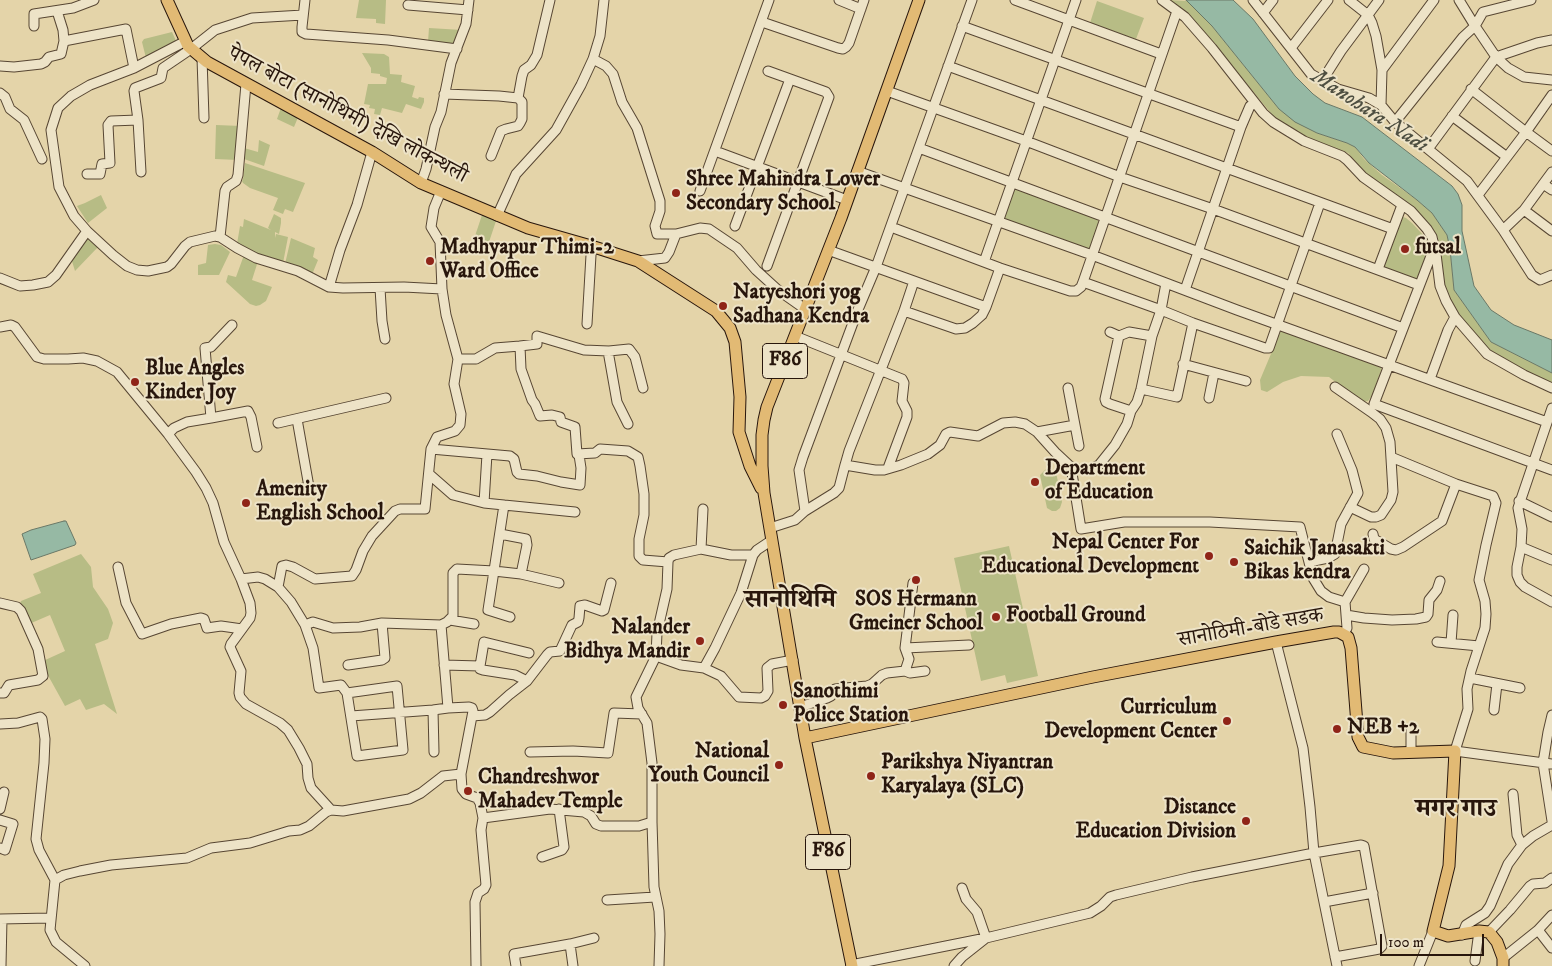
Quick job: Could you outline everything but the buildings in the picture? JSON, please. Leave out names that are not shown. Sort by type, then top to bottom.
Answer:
[{"type":"main road","name":"पेपल बोटा (सानोथिमी) देखि लोकन्थली","points":[[167,0],[188,46],[202,58],[372,152],[421,183],[544,234],[638,261],[708,305],[730,328],[736,348],[740,398],[739,432],[750,466],[764,493]]},
{"type":"main road","name":"F86","points":[[852,965],[805,738],[764,493],[762,449],[764,420],[847,200],[919,0]]},
{"type":"main road","name":"सानोठिमी-बोडे सडक","points":[[805,738],[983,699],[1334,632],[1348,637],[1351,648],[1358,737],[1363,747],[1392,752],[1455,750]]},
{"type":"main road","points":[[1455,750],[1449,866],[1433,931],[1448,936],[1484,931],[1497,942],[1503,962]]},
{"type":"street","points":[[34,26],[34,14],[73,8],[94,0]]},
{"type":"street","points":[[305,0],[302,15],[302,32],[306,34],[388,40],[457,49]]},
{"type":"street","points":[[421,183],[435,127],[441,112],[444,94],[463,34],[469,0]]},
{"type":"street","points":[[518,98],[524,70],[537,55],[550,0]]},
{"type":"street","points":[[497,216],[508,188],[516,174],[556,130],[581,85],[593,59],[600,36],[604,0]]},
{"type":"street","points":[[700,191],[770,0]]},
{"type":"street","points":[[762,22],[843,49],[849,43],[862,4],[839,0]]},
{"type":"street","points":[[805,511],[800,470],[803,457],[876,267],[972,0]]},
{"type":"street","points":[[1015,0],[1161,54]]},
{"type":"street","points":[[984,262],[1076,0]]},
{"type":"street","points":[[1162,0],[1185,17],[1272,122],[1324,150],[1342,156],[1363,177],[1410,211],[1427,229],[1435,244],[1440,286],[1455,317],[1486,354],[1552,388]]},
{"type":"street","points":[[1253,0],[1311,74],[1338,89],[1369,98],[1381,105],[1395,122],[1467,181],[1503,230],[1532,275],[1540,280],[1552,275]]},
{"type":"street","points":[[1263,13],[1273,0]]},
{"type":"street","points":[[1291,48],[1328,0]]},
{"type":"street","points":[[1349,0],[1368,15],[1376,36],[1382,70],[1381,105]]},
{"type":"street","points":[[1322,81],[1341,51],[1379,0]]},
{"type":"street","points":[[1382,70],[1434,0]]},
{"type":"street","points":[[1459,0],[1496,57],[1508,68],[1524,77],[1552,80]]},
{"type":"street","points":[[1395,122],[1463,37],[1475,26],[1483,12],[1531,0]]},
{"type":"street","points":[[408,5],[468,10]]},
{"type":"street","points":[[890,227],[1000,268],[1070,292],[1076,291],[1083,282],[1177,10]]},
{"type":"street","points":[[0,66],[41,64],[50,57],[61,54],[64,41],[58,11]]},
{"type":"street","points":[[302,15],[252,18],[215,30],[188,46],[90,85],[71,96],[58,108],[51,130],[59,187],[74,216],[87,231],[127,266],[142,271],[160,269],[171,264],[190,242],[209,237],[220,237],[256,258],[298,270],[329,287],[442,289]]},
{"type":"street","points":[[962,26],[1241,127]]},
{"type":"street","points":[[64,41],[126,29],[134,68]]},
{"type":"street","points":[[1428,148],[1496,57],[1552,40]]},
{"type":"street","points":[[141,172],[135,88],[161,78],[163,70],[188,46]]},
{"type":"street","points":[[202,58],[204,118]]},
{"type":"street","points":[[593,59],[606,66],[613,74],[622,102],[638,128],[660,201],[660,211],[655,226],[657,234],[676,234],[700,228],[709,229],[737,248],[756,270],[778,290],[805,309]]},
{"type":"street","points":[[948,66],[1392,229]]},
{"type":"street","points":[[163,70],[165,81]]},
{"type":"street","points":[[767,266],[829,97],[826,92],[768,71]]},
{"type":"street","points":[[736,226],[790,79]]},
{"type":"street","points":[[220,237],[225,192],[227,186],[236,181],[238,175],[246,84]]},
{"type":"street","points":[[1471,89],[1552,151]]},
{"type":"street","points":[[887,91],[1419,285]]},
{"type":"street","points":[[0,93],[5,97],[10,109],[24,120],[42,159]]},
{"type":"street","points":[[444,94],[499,96],[518,98],[522,102],[522,119],[520,123],[518,126],[501,131],[492,156]]},
{"type":"street","points":[[1478,196],[1552,95]]},
{"type":"street","points":[[1185,290],[1241,127],[1250,106],[1255,103]]},
{"type":"street","points":[[1452,116],[1507,158]]},
{"type":"street","points":[[88,174],[100,174],[102,164],[110,163],[108,125],[111,121],[138,120]]},
{"type":"street","points":[[919,148],[1403,328]]},
{"type":"street","points":[[715,151],[847,200]]},
{"type":"street","points":[[329,287],[340,250],[358,205],[372,152]]},
{"type":"street","points":[[857,171],[1547,422]]},
{"type":"street","points":[[1503,230],[1524,210],[1552,172]]},
{"type":"street","points":[[1543,184],[1552,190]]},
{"type":"street","points":[[278,587],[282,566],[286,565],[294,567],[315,579],[352,576],[372,536],[395,511],[400,509],[425,509],[431,449],[437,438],[455,430],[460,425],[461,414],[454,384],[458,359],[446,315],[442,289],[440,242],[431,227],[434,208],[441,191]]},
{"type":"street","points":[[1083,282],[1193,323],[1269,348],[1320,203]]},
{"type":"street","points":[[1378,269],[1402,205]]},
{"type":"street","points":[[1524,210],[1552,231]]},
{"type":"street","points":[[0,278],[20,286],[48,282],[56,275],[87,231]]},
{"type":"street","points":[[638,261],[665,258],[676,234]]},
{"type":"street","points":[[1373,408],[1435,244]]},
{"type":"street","points":[[828,250],[986,307]]},
{"type":"street","points":[[587,324],[591,255]]},
{"type":"street","points":[[904,311],[960,329],[965,328],[978,320],[986,307],[1000,268]]},
{"type":"street","points":[[770,528],[795,520],[839,488],[849,451],[914,281]]},
{"type":"street","points":[[845,465],[875,470],[888,468],[928,454],[940,445],[946,434],[950,432],[978,436],[1003,423],[1015,422],[1026,424],[1036,432],[1071,467],[1089,470],[1099,465],[1115,445],[1137,402],[1152,336],[1161,310],[1166,283]]},
{"type":"street","points":[[380,288],[385,339]]},
{"type":"street","points":[[1430,379],[1448,330],[1455,317]]},
{"type":"street","points":[[1141,389],[1177,397],[1193,323]]},
{"type":"street","points":[[211,418],[204,348],[211,347],[232,325]]},
{"type":"street","points":[[0,327],[15,327],[37,357],[44,359],[83,358],[107,365],[117,372],[168,434],[196,472],[213,503],[224,542],[250,603],[250,618],[230,647],[241,670],[240,697],[246,704],[280,723],[288,730],[300,748],[307,764],[311,788],[331,810]]},
{"type":"street","points":[[1110,332],[1119,336],[1129,332],[1152,336]]},
{"type":"street","points":[[458,359],[476,359],[495,348],[537,344],[537,336],[576,348],[608,351],[629,349],[635,357],[643,388]]},
{"type":"street","points":[[795,336],[902,379],[904,383],[902,401],[907,411],[907,417],[888,468]]},
{"type":"street","points":[[1119,336],[1105,399],[1110,404],[1131,411]]},
{"type":"street","points":[[431,449],[512,457],[519,474],[580,485],[581,468],[576,452],[575,427],[561,422],[560,417],[552,415],[540,416],[521,369],[520,346]]},
{"type":"street","points":[[608,351],[617,402],[628,424]]},
{"type":"street","points":[[1183,364],[1246,381]]},
{"type":"street","points":[[1209,398],[1214,373]]},
{"type":"street","points":[[1335,387],[1373,408],[1552,470]]},
{"type":"street","points":[[1068,388],[1079,446]]},
{"type":"street","points":[[278,423],[386,398]]},
{"type":"street","points":[[1350,507],[1371,516],[1381,515],[1391,500],[1393,492],[1390,442],[1386,428],[1373,408]]},
{"type":"street","points":[[1552,408],[1547,422],[1548,434],[1532,462],[1519,501],[1518,508],[1522,529],[1517,567],[1517,575],[1520,582],[1525,587],[1552,602]]},
{"type":"street","points":[[168,434],[174,428],[187,422],[248,411],[257,447]]},
{"type":"street","points":[[297,419],[309,487],[299,489]]},
{"type":"street","points":[[1036,432],[1075,426]]},
{"type":"street","points":[[1309,562],[1328,558],[1334,554],[1341,524],[1358,492],[1352,470],[1337,434]]},
{"type":"street","points":[[578,454],[595,453],[600,449],[628,451],[638,457],[644,494],[644,516],[639,539],[639,556],[643,560],[668,562]]},
{"type":"street","points":[[484,503],[487,454]]},
{"type":"street","points":[[1391,457],[1456,484],[1493,496],[1496,503],[1479,580],[1485,601],[1485,628],[1467,689],[1468,709],[1455,750],[1548,764]]},
{"type":"street","points":[[1071,467],[1081,528],[1124,522],[1210,522],[1298,526],[1302,531],[1313,578],[1321,591],[1330,597],[1345,602]]},
{"type":"street","points":[[429,474],[450,494],[484,503],[576,512]]},
{"type":"street","points":[[1373,534],[1374,539],[1391,549],[1396,550],[1403,547],[1442,522],[1456,484]]},
{"type":"street","points":[[1519,501],[1552,517]]},
{"type":"street","points":[[504,506],[488,610],[510,618]]},
{"type":"street","points":[[701,548],[703,509]]},
{"type":"street","points":[[500,534],[526,539],[521,574]]},
{"type":"street","points":[[704,668],[741,593],[753,555],[772,540]]},
{"type":"street","points":[[1521,547],[1552,560]]},
{"type":"street","points":[[659,966],[660,934],[652,822],[652,763],[647,723],[638,708],[636,697],[656,656],[657,632],[668,589],[669,558],[674,554],[701,548],[731,555],[753,555]]},
{"type":"street","points":[[118,567],[126,603],[142,634],[171,624],[201,618],[204,619],[207,628],[221,626],[242,629]]},
{"type":"street","points":[[305,625],[313,622],[334,628],[360,627],[382,623],[442,624],[453,616],[453,573],[454,570],[459,569],[494,570],[559,583]]},
{"type":"street","points":[[1344,634],[1347,628],[1345,602],[1364,569]]},
{"type":"street","points":[[241,579],[258,576],[265,579],[278,587],[291,602],[305,625],[313,648],[319,688],[341,685],[347,694],[357,756],[404,750],[397,686],[347,694]]},
{"type":"street","points":[[1346,615],[1392,620],[1426,617],[1429,600],[1437,590],[1440,581]]},
{"type":"street","points":[[472,716],[485,715],[490,712],[527,681],[550,652],[560,651],[572,625],[578,622],[580,606],[585,605],[604,610],[611,583]]},
{"type":"street","points":[[905,671],[909,659],[905,648],[913,583]]},
{"type":"street","points":[[0,602],[19,608],[38,649],[43,676],[38,680],[9,685],[4,693],[0,693]]},
{"type":"street","points":[[1451,643],[1453,615]]},
{"type":"street","points":[[450,620],[474,624]]},
{"type":"street","points":[[348,665],[385,658],[382,623]]},
{"type":"street","points":[[442,624],[448,708]]},
{"type":"street","points":[[527,681],[514,675],[483,670],[480,669],[480,666],[484,642],[529,653]]},
{"type":"street","points":[[852,965],[986,938],[1090,913],[1110,897],[1192,877],[1314,853],[1361,845],[1364,846],[1373,893],[1382,946],[1379,949],[1336,962],[1314,853],[1303,748],[1276,642]]},
{"type":"street","points":[[1437,642],[1479,646]]},
{"type":"street","points":[[905,648],[969,645]]},
{"type":"street","points":[[656,656],[681,665],[704,668],[721,676],[739,698],[761,698],[765,696],[768,691],[767,668],[772,664],[793,660]]},
{"type":"street","points":[[444,665],[480,666]]},
{"type":"street","points":[[800,707],[831,696],[835,689],[867,686],[887,673],[925,671]]},
{"type":"street","points":[[1470,678],[1520,688]]},
{"type":"street","points":[[1494,710],[1497,684]]},
{"type":"street","points":[[352,716],[448,708],[472,708],[461,774],[462,789],[480,803],[483,818],[481,830],[486,885],[478,893],[475,902],[476,966]]},
{"type":"street","points":[[433,710],[434,752]]},
{"type":"street","points":[[530,752],[573,751],[608,753],[614,712],[642,714]]},
{"type":"street","points":[[1552,715],[1548,732],[1552,821]]},
{"type":"street","points":[[0,724],[18,723],[40,717],[42,719],[45,739],[44,764],[36,839],[39,850],[55,880],[50,930],[56,942],[85,966]]},
{"type":"street","points":[[1411,731],[1411,752]]},
{"type":"street","points":[[55,880],[80,871],[111,865],[187,858],[211,848],[250,843],[289,831],[300,830],[309,826],[322,814],[331,810],[343,811],[409,799],[421,793],[442,776],[461,774]]},
{"type":"street","points":[[0,809],[4,792]]},
{"type":"street","points":[[1513,794],[1517,835],[1522,844]]},
{"type":"street","points":[[483,818],[559,809],[588,813],[596,824],[601,826],[639,826],[652,822]]},
{"type":"street","points":[[542,857],[562,850],[564,847],[559,809]]},
{"type":"street","points":[[0,820],[12,824],[5,850],[0,848]]},
{"type":"street","points":[[1462,935],[1466,925],[1485,913],[1490,906],[1508,864],[1522,844],[1552,825]]},
{"type":"street","points":[[1474,961],[1484,931],[1510,910],[1530,886],[1545,883],[1552,878]]},
{"type":"street","points":[[962,888],[966,899],[977,912],[986,938]]},
{"type":"street","points":[[1324,902],[1373,893]]},
{"type":"street","points":[[607,900],[656,897]]},
{"type":"street","points":[[1503,962],[1552,915]]},
{"type":"street","points":[[1,966],[1,919],[50,918]]},
{"type":"street","points":[[1538,930],[1552,948]]},
{"type":"street","points":[[1419,966],[1433,931]]},
{"type":"street","points":[[516,966],[514,954],[594,938]]},
{"type":"street","points":[[954,966],[962,957],[986,938]]},
{"type":"street","points":[[570,944],[574,966]]},
{"type":"green space","points":[[359,0],[386,0],[385,24],[376,23],[376,19],[356,18]]},
{"type":"green space","points":[[1168,0],[1187,1],[1212,26],[1279,109],[1317,133],[1355,147],[1364,159],[1382,175],[1432,213],[1447,235],[1454,290],[1491,342],[1552,373],[1552,383],[1510,363],[1480,343],[1448,299],[1443,277],[1440,244],[1431,228],[1414,210],[1364,172],[1348,153],[1309,138],[1275,118],[1192,18]]},
{"type":"green space","points":[[1097,1],[1144,18],[1136,39],[1090,23]]},
{"type":"green space","points":[[429,28],[462,30],[455,45],[428,42]]},
{"type":"green space","points":[[172,32],[177,43],[146,58],[142,42],[144,39]]},
{"type":"green space","points":[[362,53],[384,54],[389,57],[390,74],[402,75],[401,82],[415,86],[412,97],[424,98],[421,109],[406,104],[402,113],[382,108],[380,115],[374,114],[375,109],[369,108],[370,105],[364,104],[368,84],[386,84],[387,78],[380,76],[380,74],[371,73],[371,68]]},
{"type":"green space","points":[[282,105],[299,115],[294,127],[277,119]]},
{"type":"green space","points":[[216,125],[241,126],[238,160],[215,159]]},
{"type":"green space","points":[[259,140],[270,145],[264,166],[244,159],[244,148],[258,152]]},
{"type":"green space","points":[[245,163],[305,183],[293,212],[285,209],[283,214],[273,210],[278,198],[250,188],[243,183]]},
{"type":"green space","points":[[1015,187],[1096,217],[1099,223],[1091,248],[1088,250],[1005,221],[1004,216]]},
{"type":"green space","points":[[101,195],[107,208],[88,223],[77,206]]},
{"type":"green space","points":[[274,214],[281,218],[279,234],[275,232],[275,238],[276,234],[288,237],[283,263],[258,255],[237,244],[240,226],[243,227],[244,219],[271,230],[268,228]]},
{"type":"green space","points":[[482,215],[496,221],[488,245],[474,239]]},
{"type":"green space","points":[[1400,216],[1412,223],[1425,237],[1430,246],[1423,268],[1415,281],[1381,268]]},
{"type":"green space","points":[[87,238],[90,238],[98,247],[75,271],[71,258]]},
{"type":"green space","points":[[291,238],[315,248],[313,257],[318,260],[311,277],[285,264]]},
{"type":"green space","points":[[208,245],[221,245],[230,252],[219,275],[198,275],[198,265],[206,263]]},
{"type":"green space","points":[[244,255],[258,261],[252,280],[272,287],[266,301],[260,305],[250,304],[226,282],[228,275],[236,277]]},
{"type":"green space","points":[[1281,330],[1380,364],[1382,367],[1373,394],[1368,401],[1362,402],[1329,377],[1301,376],[1283,382],[1267,392],[1261,390],[1260,380]]},
{"type":"green space","points":[[1046,469],[1056,472],[1062,502],[1060,508],[1056,511],[1047,508],[1040,475]]},
{"type":"green space","name":"Football Ground","points":[[1009,546],[1038,676],[1007,683],[1005,675],[981,681],[954,558]]},
{"type":"green space","points":[[81,554],[91,567],[93,587],[108,609],[113,623],[108,639],[95,644],[117,714],[104,704],[86,710],[80,699],[65,706],[45,670],[43,661],[65,651],[50,615],[29,624],[20,604],[21,601],[41,593],[33,574]]},
{"type":"shaded area","points":[[1186,0],[1233,0],[1253,19],[1295,76],[1313,94],[1325,103],[1362,117],[1452,186],[1458,194],[1462,205],[1462,231],[1474,286],[1491,310],[1514,325],[1552,340],[1552,373],[1491,342],[1454,290],[1447,235],[1432,213],[1369,163],[1355,147],[1317,133],[1295,122],[1279,109],[1212,26]]},
{"type":"shaded area","points":[[66,521],[72,534],[75,545],[31,560],[22,534]]},
{"type":"place","name":"Shree Mahindra Lower Secondary School","points":[[676,193]]},
{"type":"place","name":"futsal","points":[[1405,249]]},
{"type":"place","name":"Madhyapur Thimi-2 Ward Office","points":[[430,261]]},
{"type":"place","name":"Natyeshori yog Sadhana Kendra","points":[[723,306]]},
{"type":"place","name":"Blue Angles Kinder Joy","points":[[135,382]]},
{"type":"place","name":"Department of Education","points":[[1035,482]]},
{"type":"place","name":"Amenity English School","points":[[246,503]]},
{"type":"place","name":"Nepal Center For Educational Development","points":[[1209,556]]},
{"type":"place","name":"Saichik Janasakti Bikas kendra","points":[[1234,562]]},
{"type":"place","name":"SOS Hermann Gmeiner School","points":[[916,580]]},
{"type":"place","name":"Football Ground","points":[[996,617]]},
{"type":"place","name":"Nalander Bidhya Mandir","points":[[700,641]]},
{"type":"place","name":"Sanothimi Police Station","points":[[783,705]]},
{"type":"place","name":"Curriculum Development Center","points":[[1227,721]]},
{"type":"place","name":"NEB +2","points":[[1337,729]]},
{"type":"place","name":"National Youth Council","points":[[779,765]]},
{"type":"place","name":"Parikshya Niyantran Karyalaya (SLC)","points":[[871,776]]},
{"type":"place","name":"Chandreshwor Mahadev Temple","points":[[468,791]]},
{"type":"place","name":"Distance Education Division","points":[[1246,821]]},
{"type":"district","name":"सानोथिमि","points":[[790,602]]},
{"type":"district","name":"मगर गाउ","points":[[1456,811]]},
{"type":"water label","name":"Manohara Nadi","points":[[1369,112]]}]
